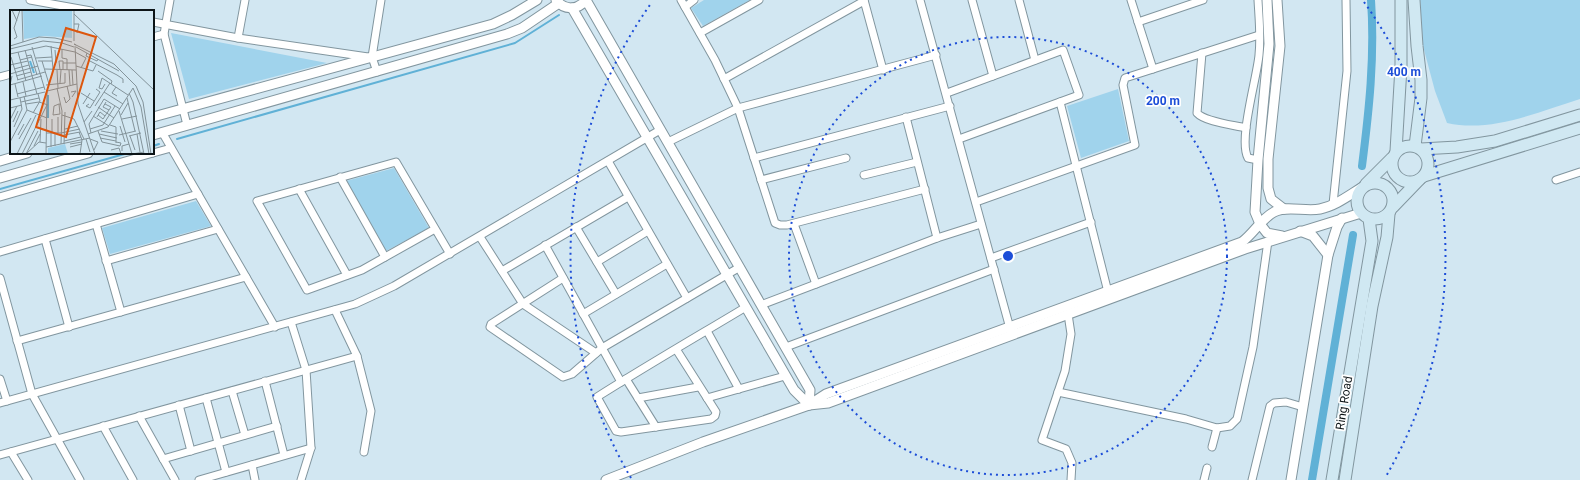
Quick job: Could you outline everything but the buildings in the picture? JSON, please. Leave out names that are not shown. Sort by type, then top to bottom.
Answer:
[{"type":"main road","points":[[1401,0],[1401,67],[1394,154],[1391,165],[1393,172],[1398,178],[1412,182],[1580,128]]},
{"type":"main road","points":[[1365,216],[1384,218],[1428,170],[1426,155],[1418,147],[1421,80],[1414,0]]},
{"type":"main road","points":[[1332,480],[1372,242],[1365,216],[1356,203],[1357,195],[1402,147],[1457,147],[1495,141],[1580,115]]},
{"type":"main road","points":[[1364,186],[1373,182],[1386,186],[1391,192],[1393,200],[1391,210]]},
{"type":"main road","name":"Ring Road","points":[[1345,480],[1370,329],[1372,306],[1391,210]]},
{"type":"street","points":[[30,0],[85,10]]},
{"type":"street","points":[[170,0],[164,34],[187,125]]},
{"type":"street","points":[[238,38],[245,0]]},
{"type":"street","points":[[377,72],[372,57],[381,0]]},
{"type":"street","points":[[154,117],[493,24],[537,0]]},
{"type":"street","points":[[154,135],[377,72],[515,31],[557,2],[565,7],[572,8],[579,6],[586,0],[810,390],[809,405]]},
{"type":"street","points":[[694,0],[683,3],[738,108],[775,223],[780,225],[794,224],[924,189]]},
{"type":"street","points":[[700,33],[759,0]]},
{"type":"street","points":[[724,79],[864,0],[883,70]]},
{"type":"street","points":[[920,0],[1010,331]]},
{"type":"street","points":[[972,0],[993,76]]},
{"type":"street","points":[[1131,0],[1153,69]]},
{"type":"street","points":[[1138,22],[1180,4],[1203,0]]},
{"type":"street","points":[[1258,0],[1259,55],[1246,128],[1245,153],[1248,158],[1258,160]]},
{"type":"street","points":[[1267,0],[1269,44],[1258,160],[1255,212],[1260,224],[1267,233],[1276,236],[1283,236]]},
{"type":"street","points":[[1278,0],[1280,46],[1268,159],[1268,188],[1271,199],[1284,209]]},
{"type":"street","points":[[1333,204],[1347,71],[1346,0]]},
{"type":"street","points":[[1021,1],[1035,60]]},
{"type":"street","points":[[572,8],[785,376],[794,390],[809,405]]},
{"type":"street","points":[[154,22],[238,38],[354,56],[372,57]]},
{"type":"street","points":[[154,36],[164,34]]},
{"type":"street","points":[[976,202],[1135,145],[1124,85],[1125,78],[1259,35]]},
{"type":"street","points":[[946,93],[1063,50],[1079,95],[959,139]]},
{"type":"street","points":[[1202,53],[1197,113],[1210,119],[1246,128]]},
{"type":"street","points":[[668,142],[738,108],[936,55]]},
{"type":"street","points":[[0,77],[10,74]]},
{"type":"street","points":[[1060,102],[1109,295]]},
{"type":"street","points":[[754,158],[950,106]]},
{"type":"street","points":[[906,117],[937,238]]},
{"type":"street","points":[[0,379],[4,402],[355,304],[394,286],[480,237],[660,130]]},
{"type":"street","points":[[162,132],[275,327]]},
{"type":"street","points":[[154,153],[171,148]]},
{"type":"street","points":[[0,161],[24,154]]},
{"type":"street","points":[[0,178],[84,154]]},
{"type":"street","points":[[0,197],[150,154]]},
{"type":"street","points":[[761,180],[846,158]]},
{"type":"street","points":[[608,161],[687,298]]},
{"type":"street","points":[[436,229],[362,270],[307,290],[256,201],[396,162],[436,229],[450,254]]},
{"type":"street","points":[[864,175],[917,162]]},
{"type":"street","points":[[1556,180],[1580,172]]},
{"type":"street","points":[[340,178],[385,257]]},
{"type":"street","points":[[1010,331],[1068,314],[1109,295],[1242,242],[1252,235],[1260,224],[1274,212],[1284,209],[1299,211],[1320,209],[1333,204],[1364,186]]},
{"type":"street","points":[[299,189],[347,276]]},
{"type":"street","points":[[0,252],[198,194]]},
{"type":"street","points":[[502,271],[628,197]]},
{"type":"street","points":[[606,480],[703,442],[809,405],[826,394],[1010,331],[1109,295],[1283,236],[1342,218],[1365,216]]},
{"type":"street","points":[[1291,480],[1328,255],[1337,227],[1342,218]]},
{"type":"street","points":[[991,258],[1090,222]]},
{"type":"street","points":[[96,224],[121,312]]},
{"type":"street","points":[[794,224],[816,284]]},
{"type":"street","points":[[761,305],[937,238],[981,224]]},
{"type":"street","points":[[576,227],[616,294]]},
{"type":"street","points":[[106,261],[218,229]]},
{"type":"street","points":[[1300,231],[1313,236],[1328,255]]},
{"type":"street","points":[[597,262],[648,232]]},
{"type":"street","points":[[480,237],[523,304],[596,352]]},
{"type":"street","points":[[45,238],[69,327]]},
{"type":"street","points":[[1058,392],[1186,419],[1218,428],[1230,426],[1237,419],[1253,347],[1268,241]]},
{"type":"street","points":[[545,245],[602,348],[638,398],[656,427]]},
{"type":"street","points":[[583,314],[667,264]]},
{"type":"street","points":[[563,278],[491,324],[490,327],[563,377],[572,374],[602,348],[740,267]]},
{"type":"street","points":[[786,347],[994,269]]},
{"type":"street","points":[[17,341],[246,277]]},
{"type":"street","points":[[0,278],[4,306],[17,341],[32,394],[80,480]]},
{"type":"street","points":[[676,349],[698,387],[716,412],[715,416],[711,419],[621,432],[614,428],[597,397],[624,380],[706,331],[746,308]]},
{"type":"street","points":[[335,310],[357,356],[371,411],[364,452]]},
{"type":"street","points":[[1068,314],[1071,334],[1065,371],[1042,440],[1066,449],[1072,463],[1071,480]]},
{"type":"street","points":[[291,322],[306,370],[311,448],[301,480]]},
{"type":"street","points":[[706,331],[739,389]]},
{"type":"street","points":[[0,455],[357,356]]},
{"type":"street","points":[[707,398],[785,376]]},
{"type":"street","points":[[265,381],[284,455]]},
{"type":"street","points":[[638,398],[698,387]]},
{"type":"street","points":[[232,390],[245,436]]},
{"type":"street","points":[[206,398],[226,472]]},
{"type":"street","points":[[1252,480],[1270,406],[1274,403],[1286,402],[1303,407]]},
{"type":"street","points":[[179,405],[191,451]]},
{"type":"street","points":[[140,416],[175,480]]},
{"type":"street","points":[[103,426],[133,480]]},
{"type":"street","points":[[163,459],[277,426]]},
{"type":"street","points":[[1212,447],[1218,428]]},
{"type":"street","points":[[199,480],[311,448]]},
{"type":"street","points":[[12,452],[28,480]]},
{"type":"street","points":[[252,465],[255,480]]},
{"type":"street","points":[[1204,480],[1207,468]]},
{"type":"shaded area","points":[[704,0],[750,0],[703,26],[691,8]]},
{"type":"shaded area","points":[[1420,0],[1580,0],[1580,99],[1514,120],[1480,125],[1447,123],[1435,91],[1423,46]]},
{"type":"shaded area","points":[[171,33],[327,63],[189,99]]},
{"type":"shaded area","points":[[1118,89],[1129,141],[1081,158],[1067,106]]},
{"type":"shaded area","points":[[394,168],[429,228],[386,251],[346,181]]},
{"type":"shaded area","points":[[196,201],[211,226],[110,254],[102,228]]},
{"type":"waterway","points":[[1362,166],[1372,63],[1371,0]]},
{"type":"waterway","points":[[177,139],[515,43],[559,15]]},
{"type":"waterway","points":[[154,146],[159,144]]},
{"type":"waterway","points":[[0,189],[124,154]]},
{"type":"waterway","points":[[1312,480],[1353,235]]}]
